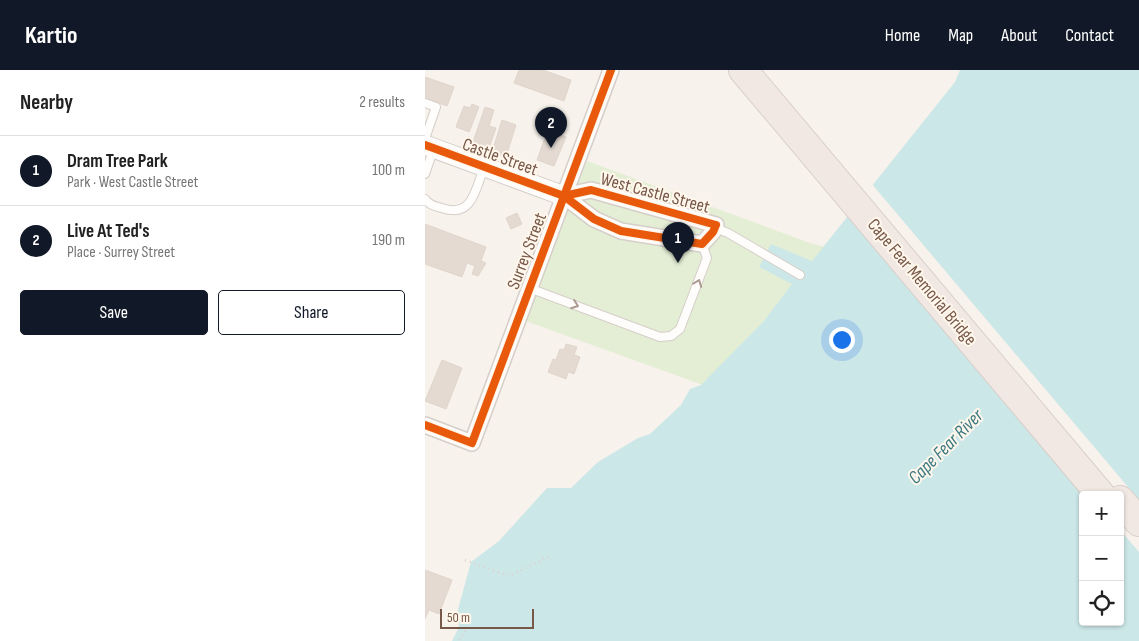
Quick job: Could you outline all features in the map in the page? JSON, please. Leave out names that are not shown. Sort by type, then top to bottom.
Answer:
[{"type":"highway","name":"Cape Fear Memorial Bridge","points":[[743,70],[1098,491]]},
{"type":"highway","name":"Cape Fear Memorial Bridge","points":[[763,70],[1113,491]]},
{"type":"highway","points":[[1124,505],[1139,522]]},
{"type":"highway","points":[[1124,522],[1139,540]]},
{"type":"street","name":"Surrey Street","points":[[425,425],[472,443],[611,70]]},
{"type":"street","name":"Castle Street","points":[[428,144],[564,196]]},
{"type":"street","name":"West Castle Street","points":[[564,196],[591,190],[716,225],[702,244]]},
{"type":"street","points":[[564,196],[594,219],[621,231],[702,244]]},
{"type":"lane","points":[[425,103],[437,107],[428,144],[425,174]]},
{"type":"lane","points":[[425,199],[429,204],[452,212],[463,209],[471,202],[484,167]]},
{"type":"lane","points":[[715,228],[728,233],[800,276]]},
{"type":"lane","points":[[529,288],[660,337],[671,336],[680,328],[707,258],[702,244]]},
{"type":"path","points":[[465,560],[509,576],[552,555]]},
{"type":"path","points":[[458,620],[467,628],[459,641]]},
{"type":"green space","points":[[587,161],[825,247],[792,284],[764,322],[703,385],[523,320]]},
{"type":"water","name":"Cape Fear River","points":[[960,70],[1139,70],[1139,641],[452,641],[459,627],[457,613],[471,562],[499,541],[547,488],[571,488],[598,462],[638,438],[650,434],[681,405],[690,389],[701,385],[763,322],[792,284],[759,267],[771,244],[812,261],[955,82]]},
{"type":"pier","points":[[871,183],[1139,500],[1139,552],[1124,535],[1124,491],[1087,491],[850,210]]},
{"type":"building","points":[[519,70],[543,70],[571,80],[564,101],[514,83]]},
{"type":"building","points":[[425,77],[454,87],[447,106],[425,98]]},
{"type":"building","points":[[472,104],[479,107],[469,132],[456,127],[464,106],[470,108]]},
{"type":"building","points":[[485,107],[494,110],[489,126],[496,128],[489,148],[473,142]]},
{"type":"building","points":[[502,120],[516,125],[506,157],[492,152]]},
{"type":"building","points":[[548,130],[566,137],[554,166],[537,160]]},
{"type":"building","points":[[517,213],[522,224],[511,229],[506,218]]},
{"type":"building","points":[[425,224],[486,247],[481,261],[486,263],[478,276],[472,274],[475,266],[467,263],[462,277],[425,264]]},
{"type":"building","points":[[566,344],[577,347],[574,355],[580,357],[574,374],[568,372],[566,379],[548,372],[553,359],[556,360],[560,349],[564,350]]},
{"type":"building","points":[[442,360],[462,368],[446,409],[425,401]]},
{"type":"building","points":[[425,570],[452,580],[439,614],[429,610],[425,619]]},
{"type":"cycle path","points":[[425,425],[472,443],[611,70]]},
{"type":"cycle path","points":[[425,145],[564,196],[594,219],[621,231],[702,244],[713,232],[716,225],[591,190],[564,196]]},
{"type":"place","name":"Live At Ted's","points":[[551,148]]},
{"type":"place","name":"Dram Tree Park","points":[[678,263]]}]
